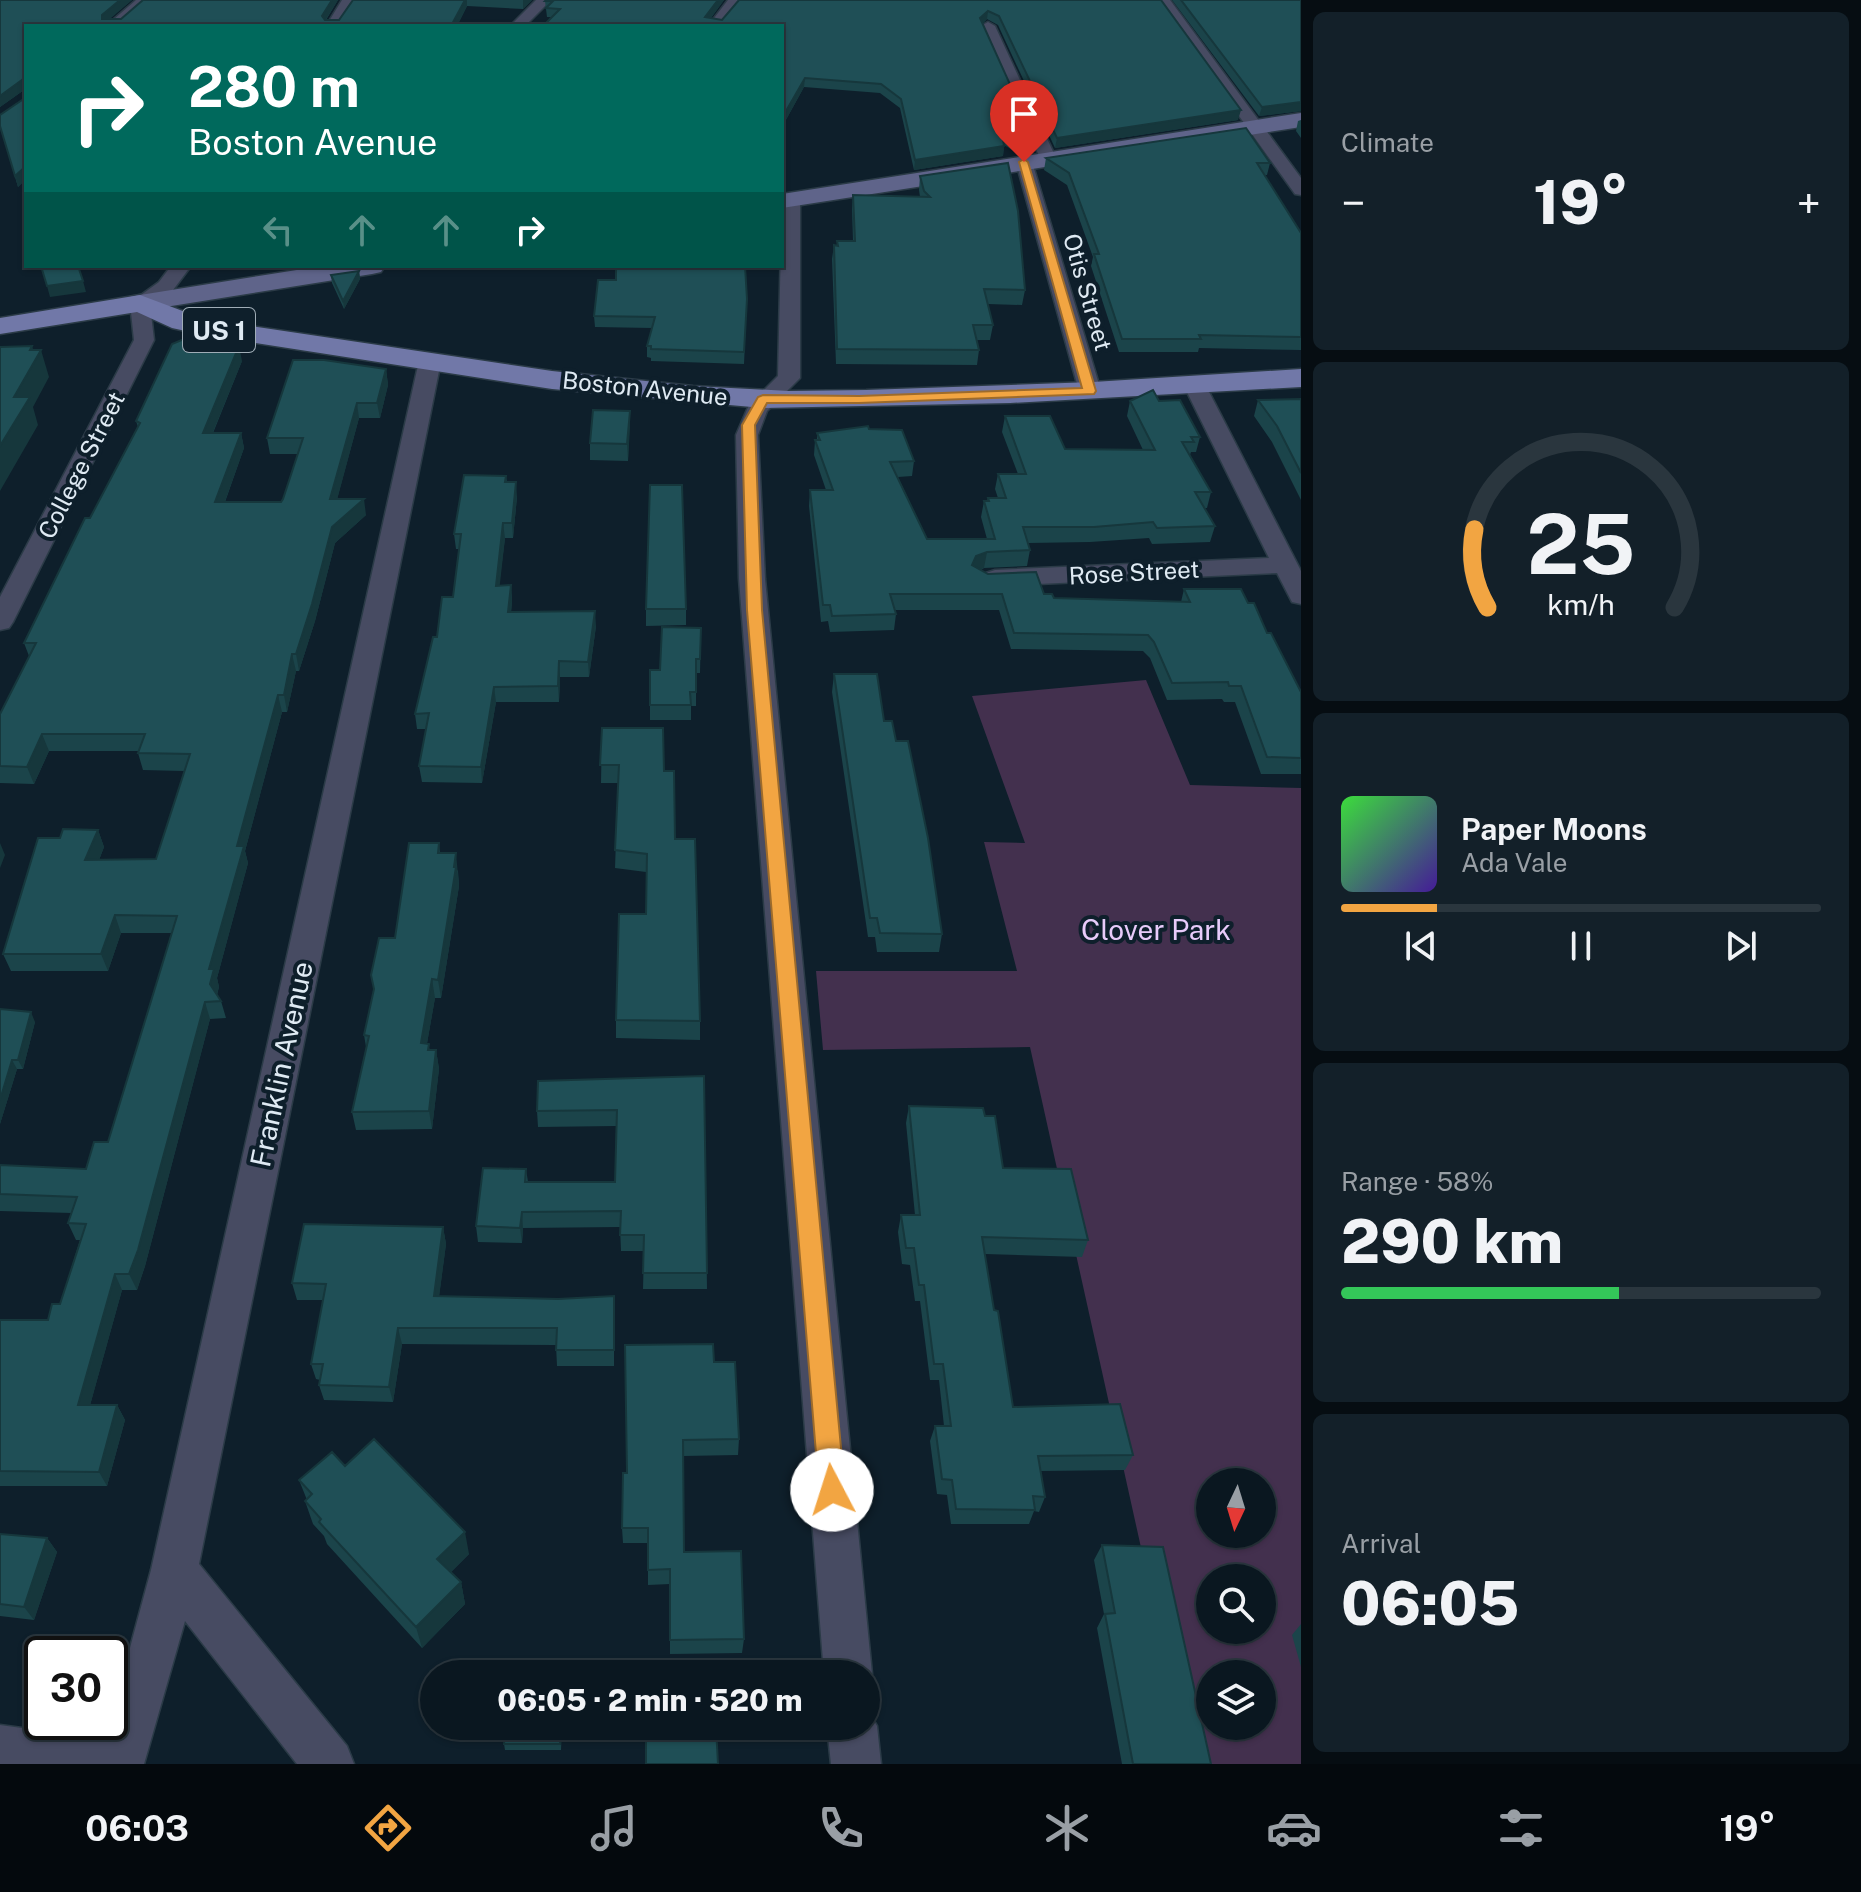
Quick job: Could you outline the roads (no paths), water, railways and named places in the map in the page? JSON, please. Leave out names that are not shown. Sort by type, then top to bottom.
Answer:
[{"type":"main road","points":[[787,200],[1301,120]]},
{"type":"main road","points":[[0,326],[359,268]]},
{"type":"main road","name":"Boston Avenue","points":[[140,303],[194,326],[620,387],[763,399],[1090,391],[1301,378]]},
{"type":"street","points":[[115,24],[144,0]]},
{"type":"street","points":[[334,24],[349,0]]},
{"type":"street","points":[[519,24],[544,0]]},
{"type":"street","points":[[717,24],[735,0]]},
{"type":"street","points":[[1163,0],[1301,190]]},
{"type":"street","points":[[988,26],[1048,158]]},
{"type":"street","name":"Otis Street","points":[[1024,162],[1090,391]]},
{"type":"street","points":[[787,200],[789,378],[763,399],[753,413],[747,435],[752,579],[847,1660]]},
{"type":"street","points":[[140,303],[166,286],[180,268]]},
{"type":"street","name":"College Street","points":[[0,622],[144,340],[140,303]]},
{"type":"street","name":"Franklin Avenue","points":[[119,1764],[150,1667],[174,1570],[430,361]]},
{"type":"street","points":[[1195,386],[1301,596]]},
{"type":"street","name":"Rose Street","points":[[985,579],[1284,565]]},
{"type":"street","points":[[174,1570],[329,1764]]},
{"type":"street","points":[[853,1740],[856,1764]]},
{"type":"street","points":[[0,1750],[102,1764]]},
{"type":"park label","name":"Clover Park","points":[[1156,929]]}]
